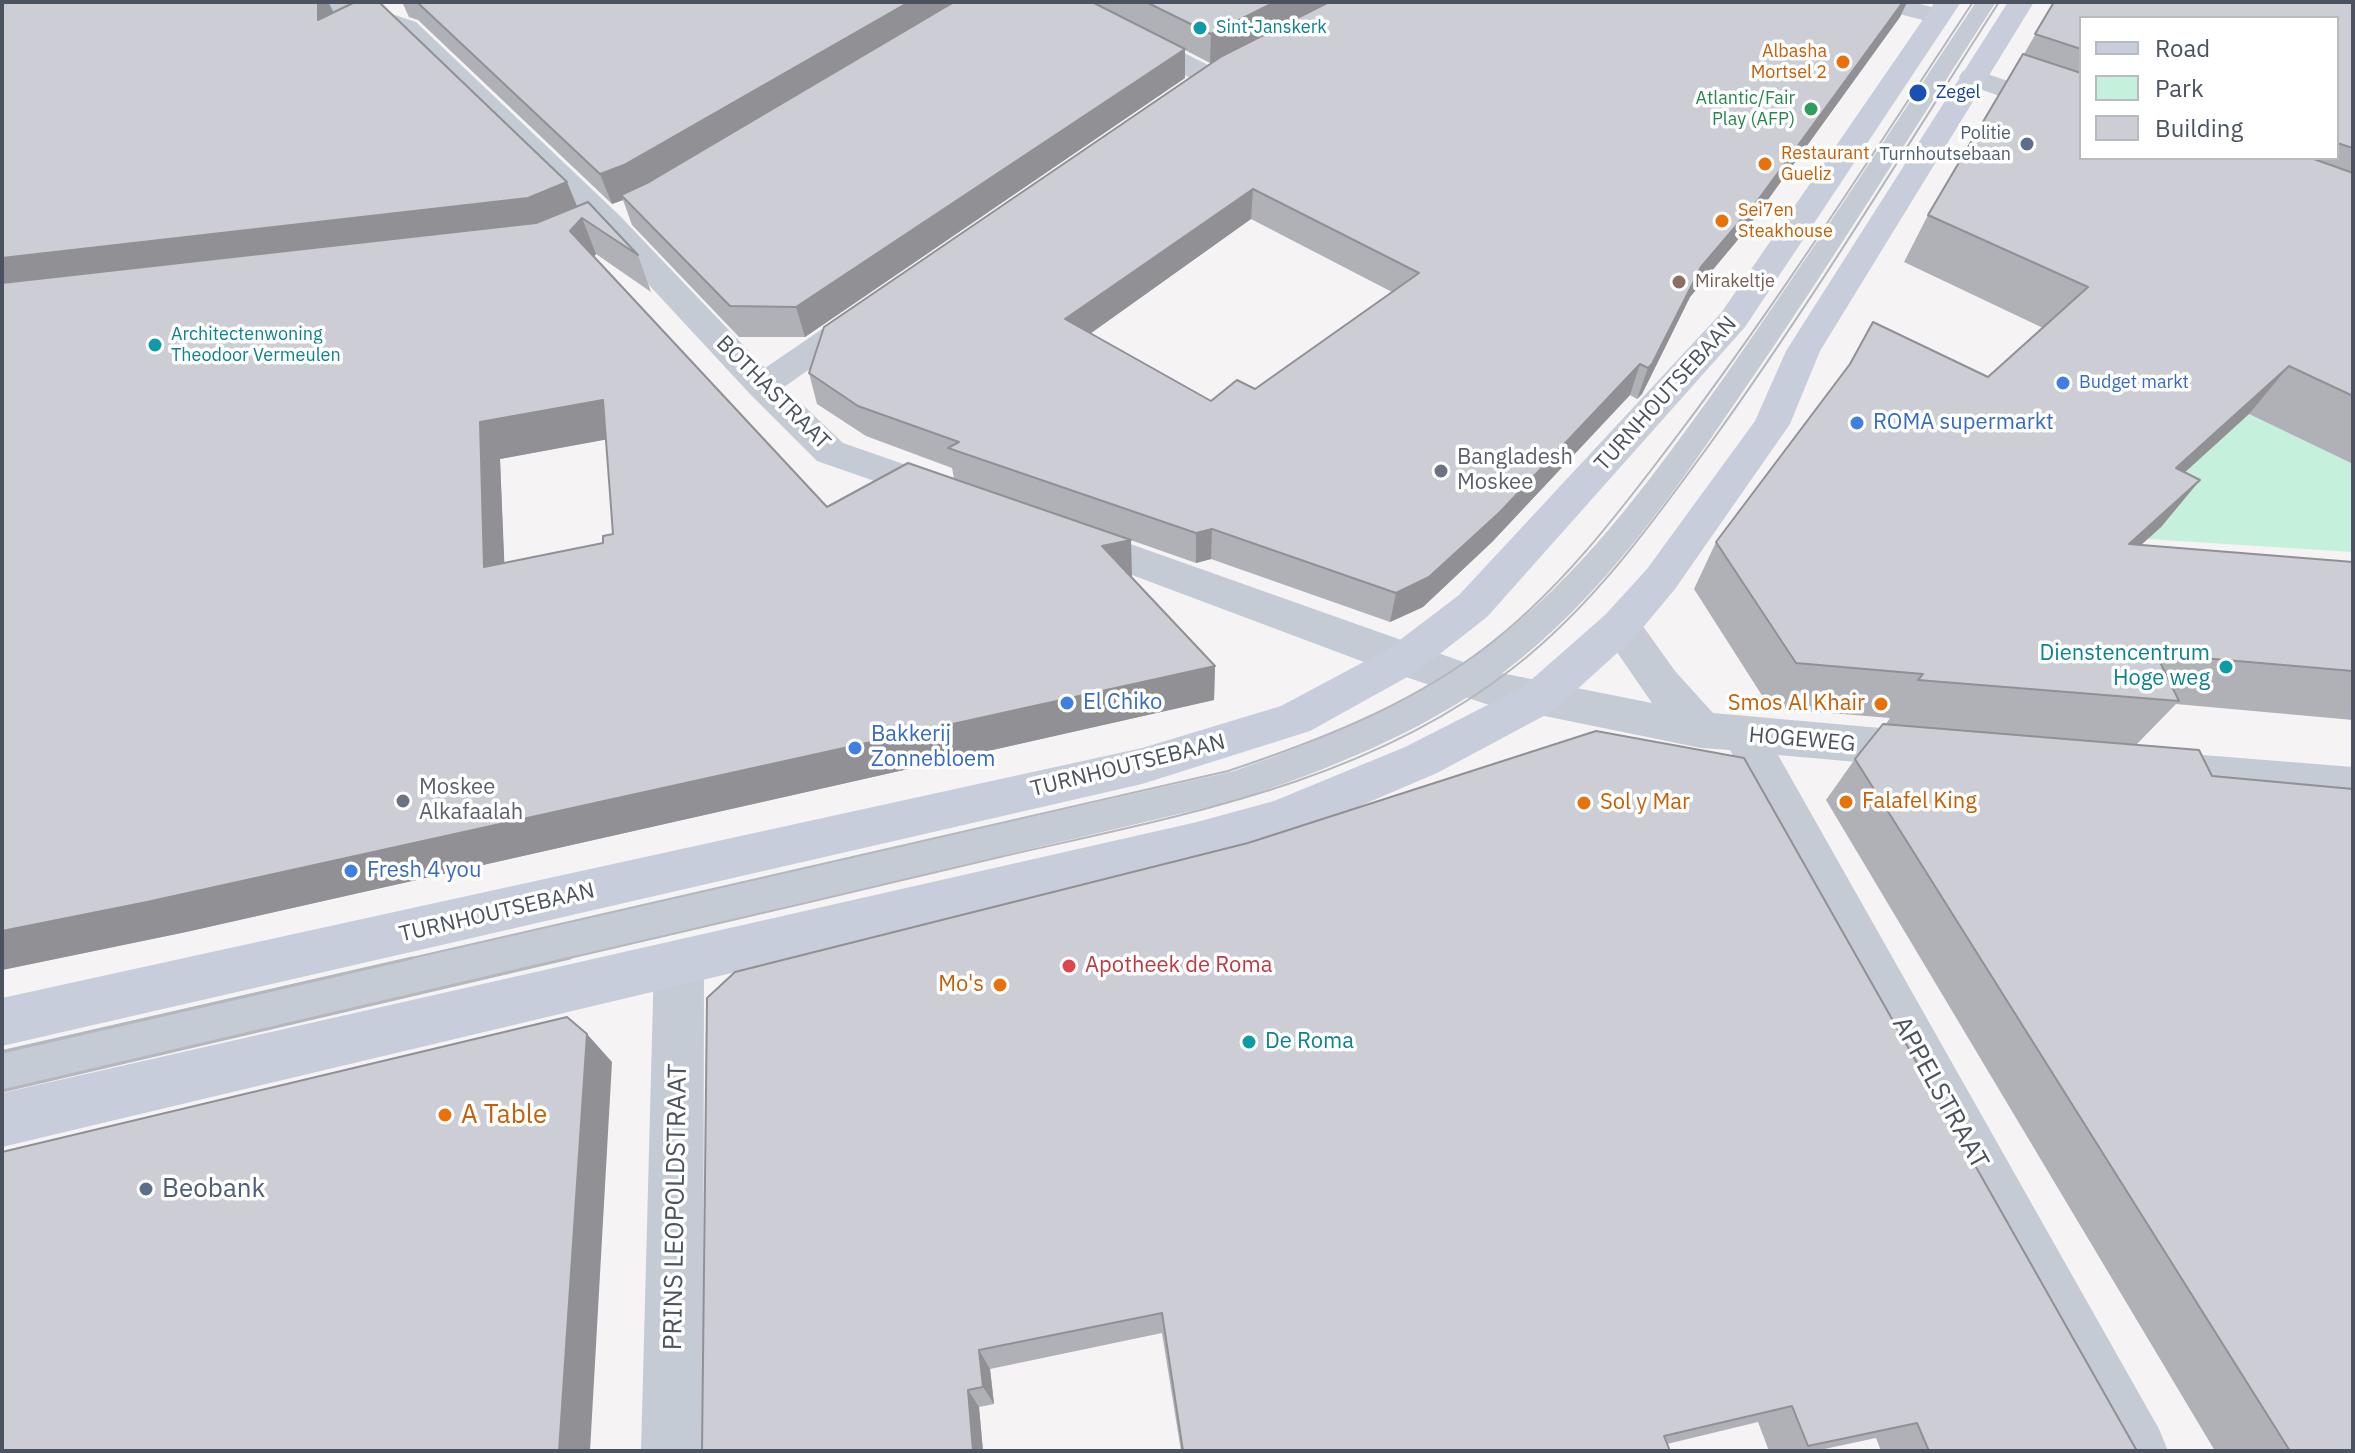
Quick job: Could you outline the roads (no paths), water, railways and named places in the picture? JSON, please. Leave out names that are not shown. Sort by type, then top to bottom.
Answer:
[{"type":"main road","points":[[2,1120],[1114,863],[1281,819],[1375,783],[1538,699],[1620,626],[1670,567],[1772,424],[1803,351],[2021,2]]},
{"type":"main road","name":"TURNHOUTSEBAAN","points":[[2,1022],[1142,766],[1295,719],[1403,660],[1441,633],[1505,573],[1733,320],[1943,9]]},
{"type":"street","name":"BOTHASTRAAT","points":[[330,2],[393,10],[407,28],[608,223],[762,386],[830,452],[978,504]]},
{"type":"street","points":[[1063,2],[1210,79]]},
{"type":"street","points":[[1881,2],[1943,9]]},
{"type":"street","points":[[1973,77],[2079,115]]},
{"type":"street","points":[[762,386],[890,298]]},
{"type":"street","points":[[1037,525],[1214,587],[1403,660]]},
{"type":"street","points":[[1620,626],[1660,683],[1722,732]]},
{"type":"street","name":"HOGEWEG","points":[[1403,660],[1538,699],[1722,732],[1962,753]]},
{"type":"street","name":"APPELSTRAAT","points":[[1722,732],[2137,1451]]},
{"type":"street","points":[[2119,766],[2353,786]]},
{"type":"street","name":"PRINS LEOPOLDSTRAAT","points":[[672,1451],[679,963]]},
{"type":"lane","points":[[2,1071],[1234,786],[1290,767],[1425,706],[1466,680],[1532,628],[1607,551],[1660,485],[1754,355],[1986,2]]},
{"type":"tram line","points":[[403,960],[1228,771],[1358,722],[1420,691],[1507,630],[1560,579],[1633,494],[1754,330],[1973,2]]},
{"type":"tram line","points":[[561,960],[1202,810],[1333,768],[1395,741],[1456,708],[1513,668],[1570,618],[1644,532],[1787,333],[1999,2]]},
{"type":"tram line","points":[[2,1052],[412,958]]},
{"type":"tram line","points":[[2,1091],[570,958]]},
{"type":"place","name":"Sint-Janskerk","points":[[1200,28]]},
{"type":"place","name":"Albasha Mortsel 2","points":[[1843,62]]},
{"type":"place","name":"Zegel","points":[[1918,93]]},
{"type":"place","name":"Atlantic/Fair Play (AFP)","points":[[1811,109]]},
{"type":"place","name":"Politie Turnhoutsebaan","points":[[2027,144]]},
{"type":"place","name":"Restaurant Gueliz","points":[[1765,164]]},
{"type":"place","name":"Sei7en Steakhouse","points":[[1722,221]]},
{"type":"place","name":"Mirakeltje","points":[[1679,282]]},
{"type":"place","name":"Architectenwoning Theodoor Vermeulen","points":[[155,345]]},
{"type":"place","name":"Budget markt","points":[[2063,383]]},
{"type":"place","name":"ROMA supermarkt","points":[[1857,423]]},
{"type":"place","name":"Bangladesh Moskee","points":[[1441,471]]},
{"type":"place","name":"Dienstencentrum Hoge weg","points":[[2226,667]]},
{"type":"place","name":"El Chiko","points":[[1067,703]]},
{"type":"place","name":"Smos Al Khair","points":[[1881,704]]},
{"type":"place","name":"Bakkerij Zonnebloem","points":[[855,748]]},
{"type":"place","name":"Moskee Alkafaalah","points":[[403,801]]},
{"type":"place","name":"Falafel King","points":[[1846,802]]},
{"type":"place","name":"Sol y Mar","points":[[1584,803]]},
{"type":"place","name":"Fresh 4 you","points":[[351,871]]},
{"type":"place","name":"Apotheek de Roma","points":[[1069,966]]},
{"type":"place","name":"Mo's","points":[[1000,985]]},
{"type":"place","name":"De Roma","points":[[1249,1042]]},
{"type":"place","name":"A Table","points":[[445,1115]]},
{"type":"place","name":"Beobank","points":[[146,1189]]}]
